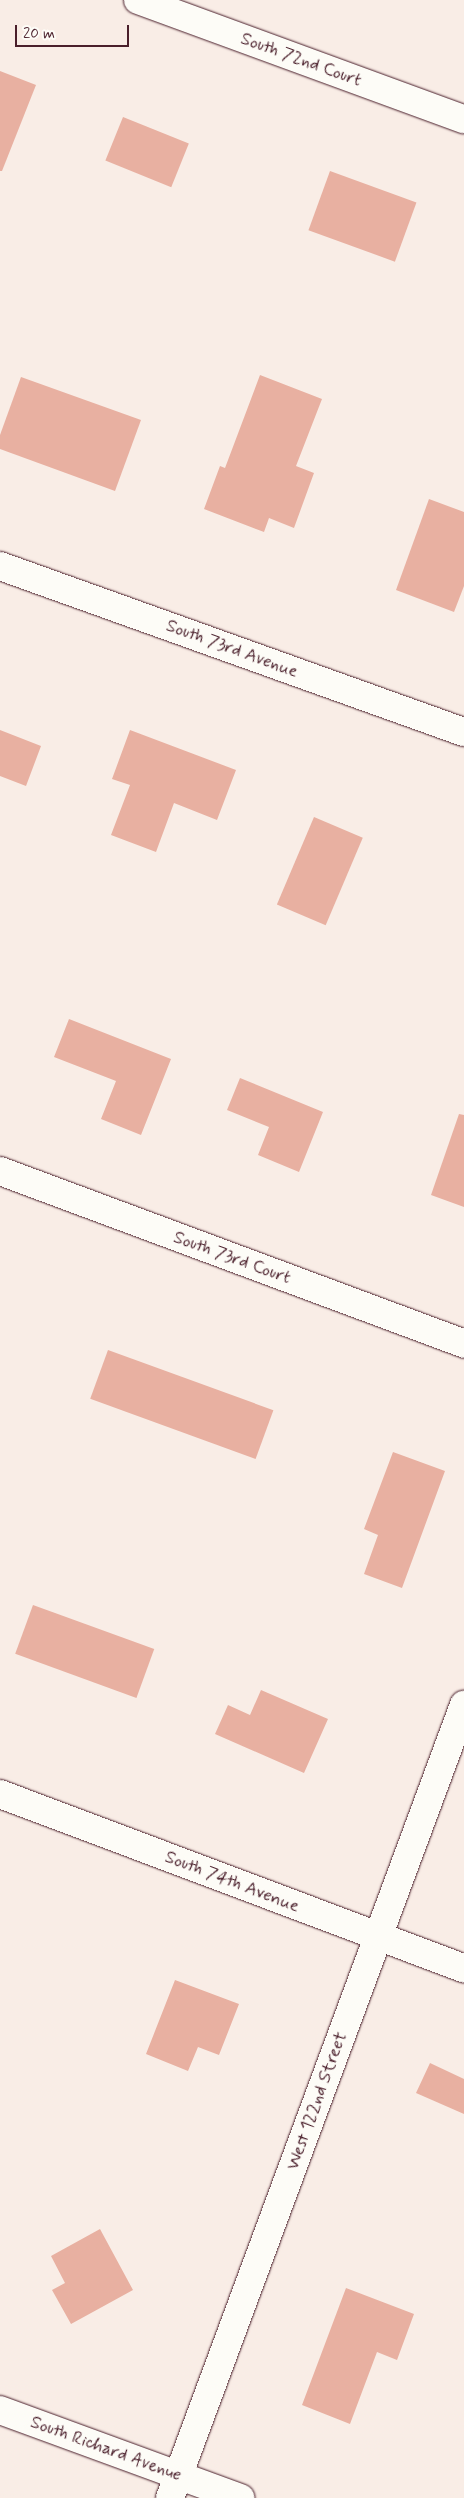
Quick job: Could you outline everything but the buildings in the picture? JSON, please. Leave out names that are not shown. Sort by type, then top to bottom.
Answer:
[{"type":"street","name":"South 72nd Court","points":[[138,0],[464,119]]},
{"type":"street","name":"South 73rd Avenue","points":[[0,566],[464,732]]},
{"type":"street","name":"South 73rd Court","points":[[0,1171],[464,1344]]},
{"type":"street","name":"West 122nd Street","points":[[174,2487],[464,1704]]},
{"type":"street","name":"South 74th Avenue","points":[[0,1794],[464,1968]]},
{"type":"street","name":"South Richard Avenue","points":[[0,2410],[174,2487],[240,2498]]}]
